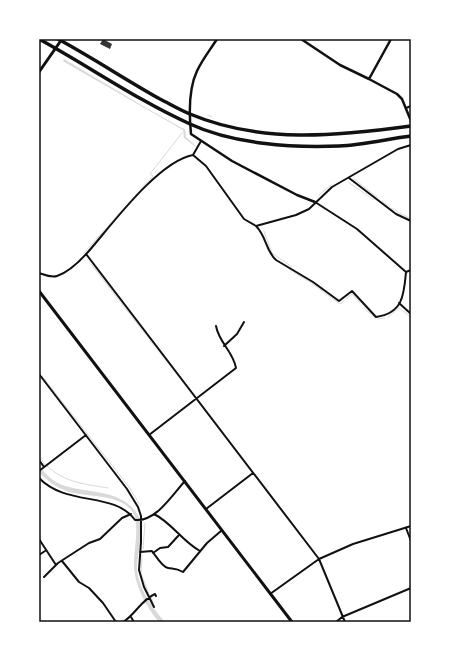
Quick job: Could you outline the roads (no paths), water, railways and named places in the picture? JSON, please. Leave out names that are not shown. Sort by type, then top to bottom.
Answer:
[{"type":"highway","points":[[39,39],[128,92],[190,124],[233,137],[279,145],[340,146],[411,136]]},
{"type":"highway","points":[[60,40],[190,114],[254,132],[286,135],[349,134],[411,126]]},
{"type":"main road","points":[[39,72],[60,40]]},
{"type":"main road","points":[[39,291],[292,622]]},
{"type":"street","points":[[217,39],[196,72],[192,89],[190,114],[191,134],[201,142],[267,180],[315,202],[357,229],[406,272]]},
{"type":"street","points":[[301,39],[340,65],[397,94],[402,99],[411,120]]},
{"type":"street","points":[[369,79],[392,39]]},
{"type":"street","points":[[405,109],[411,106]]},
{"type":"street","points":[[39,273],[57,276],[72,267],[86,254],[150,182],[180,159],[193,154],[201,142]]},
{"type":"street","points":[[256,226],[296,215],[308,209],[332,187],[398,149],[411,145]]},
{"type":"street","points":[[193,154],[206,166],[244,219],[256,226],[263,233],[272,256],[313,282],[339,301],[352,291],[376,317],[391,313],[399,304],[403,295],[406,272]]},
{"type":"street","points":[[349,178],[396,214],[411,221]]},
{"type":"street","points":[[86,254],[319,559],[345,622]]},
{"type":"street","points":[[406,272],[411,270]]},
{"type":"street","points":[[399,304],[411,314]]},
{"type":"street","points":[[224,346],[238,334],[244,322]]},
{"type":"street","points":[[149,434],[236,368],[233,356],[219,339],[216,326]]},
{"type":"street","points":[[39,374],[127,489],[138,507],[141,521],[139,570],[154,607]]},
{"type":"street","points":[[39,471],[86,435]]},
{"type":"street","points":[[39,460],[44,467]]},
{"type":"street","points":[[206,509],[253,472]]},
{"type":"street","points":[[39,478],[50,487],[64,494],[114,505],[131,514],[135,520],[141,521],[154,514],[185,481]]},
{"type":"street","points":[[44,576],[56,565],[89,543],[100,539],[122,518],[131,514]]},
{"type":"street","points":[[154,514],[166,522],[188,544],[200,551]]},
{"type":"street","points":[[270,594],[319,559],[353,544],[411,526]]},
{"type":"street","points":[[406,528],[411,541]]},
{"type":"street","points":[[140,552],[150,550],[164,566],[167,568],[175,567],[182,572],[200,551],[222,530]]},
{"type":"street","points":[[153,553],[160,548],[168,547],[179,535]]},
{"type":"street","points":[[39,539],[45,551],[56,565]]},
{"type":"street","points":[[39,555],[45,551]]},
{"type":"street","points":[[62,561],[80,582],[89,588],[116,622]]},
{"type":"street","points":[[336,622],[342,617],[411,588]]},
{"type":"street","points":[[122,622],[131,617],[149,597],[155,594],[156,596]]},
{"type":"street","points":[[131,617],[134,622]]},
{"type":"waterway","points":[[208,115],[212,117]]},
{"type":"waterway","points":[[83,254],[153,176],[150,174],[182,133]]},
{"type":"waterway","points":[[354,179],[377,197]]},
{"type":"waterway","points":[[348,182],[374,200]]},
{"type":"waterway","points":[[319,195],[331,185]]},
{"type":"waterway","points":[[382,201],[389,206]]},
{"type":"waterway","points":[[391,208],[411,219]]},
{"type":"waterway","points":[[264,231],[272,253],[292,267]]},
{"type":"waterway","points":[[289,269],[313,284],[340,304],[344,301]]},
{"type":"waterway","points":[[346,299],[352,294],[360,303]]},
{"type":"waterway","points":[[364,308],[375,318]]},
{"type":"waterway","points":[[388,317],[399,308],[411,317]]},
{"type":"waterway","points":[[378,319],[385,318]]},
{"type":"waterway","points":[[42,376],[129,487],[140,505]]},
{"type":"waterway","points":[[40,457],[45,465]]},
{"type":"waterway","points":[[47,466],[61,476],[76,482],[108,488]]},
{"type":"waterway","points":[[143,549],[145,523]]},
{"type":"waterway","points":[[142,555],[141,574],[149,594]]},
{"type":"waterway","points":[[151,597],[153,602]]}]
